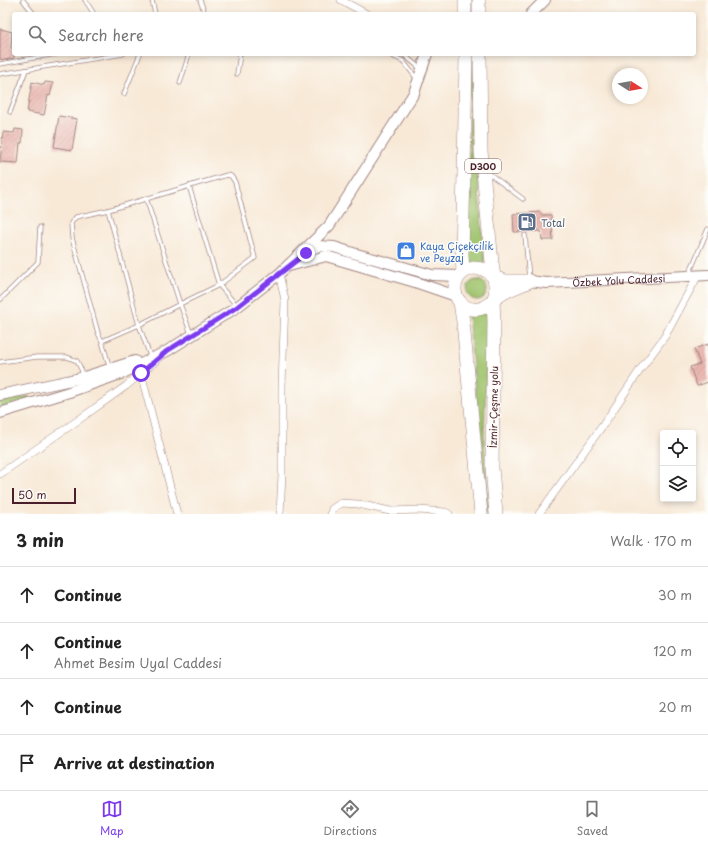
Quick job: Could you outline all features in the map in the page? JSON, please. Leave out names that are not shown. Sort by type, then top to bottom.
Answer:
[{"type":"highway","points":[[479,0],[479,12]]},
{"type":"highway","name":"D300","points":[[458,299],[455,289],[456,282],[461,274],[462,255],[466,56]]},
{"type":"highway","name":"D300","points":[[480,56],[481,151],[492,262],[495,278],[496,293],[493,300]]},
{"type":"highway","points":[[461,274],[473,268],[478,268],[488,272],[495,278],[506,281],[530,281]]},
{"type":"highway","points":[[458,299],[464,306],[477,310],[489,305],[500,295],[530,281]]},
{"type":"highway","name":"İzmir-Çeşme yolu","points":[[458,299],[463,330],[481,514]]},
{"type":"highway","name":"İzmir-Çeşme yolu","points":[[493,300],[492,468],[496,514]]},
{"type":"main road","points":[[533,12],[545,0]]},
{"type":"main road","points":[[0,413],[69,392],[123,373],[167,351],[192,336],[237,307],[280,274],[329,226],[414,93],[426,56]]},
{"type":"main road","points":[[287,267],[318,246],[334,247],[353,254],[432,275],[461,274]]},
{"type":"main road","points":[[287,267],[326,256],[415,282],[458,299]]},
{"type":"main road","name":"Özbek Yolu Caddesi","points":[[530,281],[546,283],[698,275]]},
{"type":"main road","points":[[0,396],[81,378],[167,351]]},
{"type":"street","points":[[341,0],[363,12]]},
{"type":"street","points":[[280,274],[285,300],[280,514]]},
{"type":"street","points":[[539,514],[665,336],[698,275]]},
{"type":"street","points":[[0,474],[126,386],[167,351]]},
{"type":"street","points":[[141,373],[177,514]]},
{"type":"street","points":[[331,514],[332,509],[341,503],[358,504],[390,511],[419,510],[446,512],[449,514]]},
{"type":"lane","points":[[23,0],[32,12]]},
{"type":"lane","points":[[85,0],[93,12]]},
{"type":"lane","points":[[152,0],[155,12]]},
{"type":"lane","points":[[200,0],[204,12]]},
{"type":"lane","points":[[0,64],[44,56]]},
{"type":"lane","points":[[0,74],[111,56]]},
{"type":"lane","points":[[124,94],[139,56]]},
{"type":"lane","points":[[180,83],[188,56]]},
{"type":"lane","points":[[237,74],[240,56]]},
{"type":"lane","points":[[392,56],[403,61],[418,80]]},
{"type":"lane","points":[[405,56],[422,70]]},
{"type":"lane","points":[[10,112],[26,70]]},
{"type":"lane","points":[[483,169],[523,199]]},
{"type":"lane","points":[[102,341],[139,325],[220,285],[255,258],[235,182],[231,176],[227,175],[108,210],[76,217],[71,223],[72,238],[98,333],[102,341],[110,369]]},
{"type":"lane","points":[[189,186],[220,285],[237,307]]},
{"type":"lane","points":[[146,198],[180,304],[192,336]]},
{"type":"lane","points":[[108,210],[139,325],[150,356]]},
{"type":"lane","points":[[0,300],[38,262],[40,227]]},
{"type":"lane","points":[[698,275],[708,229]]},
{"type":"lane","points":[[525,235],[530,281]]},
{"type":"lane","points":[[0,362],[37,357],[67,357],[77,361],[82,371],[81,378]]},
{"type":"green space","points":[[470,56],[473,56],[474,129],[485,265],[468,266]]},
{"type":"green space","points":[[477,280],[484,283],[487,290],[484,297],[477,300],[470,297],[467,290],[470,283]]},
{"type":"green space","points":[[488,313],[484,440],[489,514],[487,514],[468,314]]},
{"type":"green space","points":[[29,396],[29,399],[0,409],[0,402]]},
{"type":"building","points":[[0,29],[12,32],[11,48],[12,56],[14,56],[14,58],[5,60],[0,59]]},
{"type":"building","points":[[32,82],[44,85],[45,82],[53,83],[50,96],[48,95],[44,115],[27,112]]},
{"type":"building","points":[[59,116],[77,119],[72,150],[54,147]]},
{"type":"building","points":[[15,129],[23,130],[18,163],[0,162],[3,132],[14,133]]},
{"type":"building","points":[[540,212],[541,215],[551,215],[553,240],[542,240],[541,231],[514,232],[513,214]]},
{"type":"building","points":[[708,344],[708,382],[697,386],[690,367],[700,364],[694,349]]},
{"type":"place","name":"Total","points":[[527,222]]},
{"type":"place","name":"Kaya Çiçekçilik ve Peyzaj","points":[[406,251]]},
{"type":"route","points":[[141,373],[167,351],[237,307],[306,253]]}]
